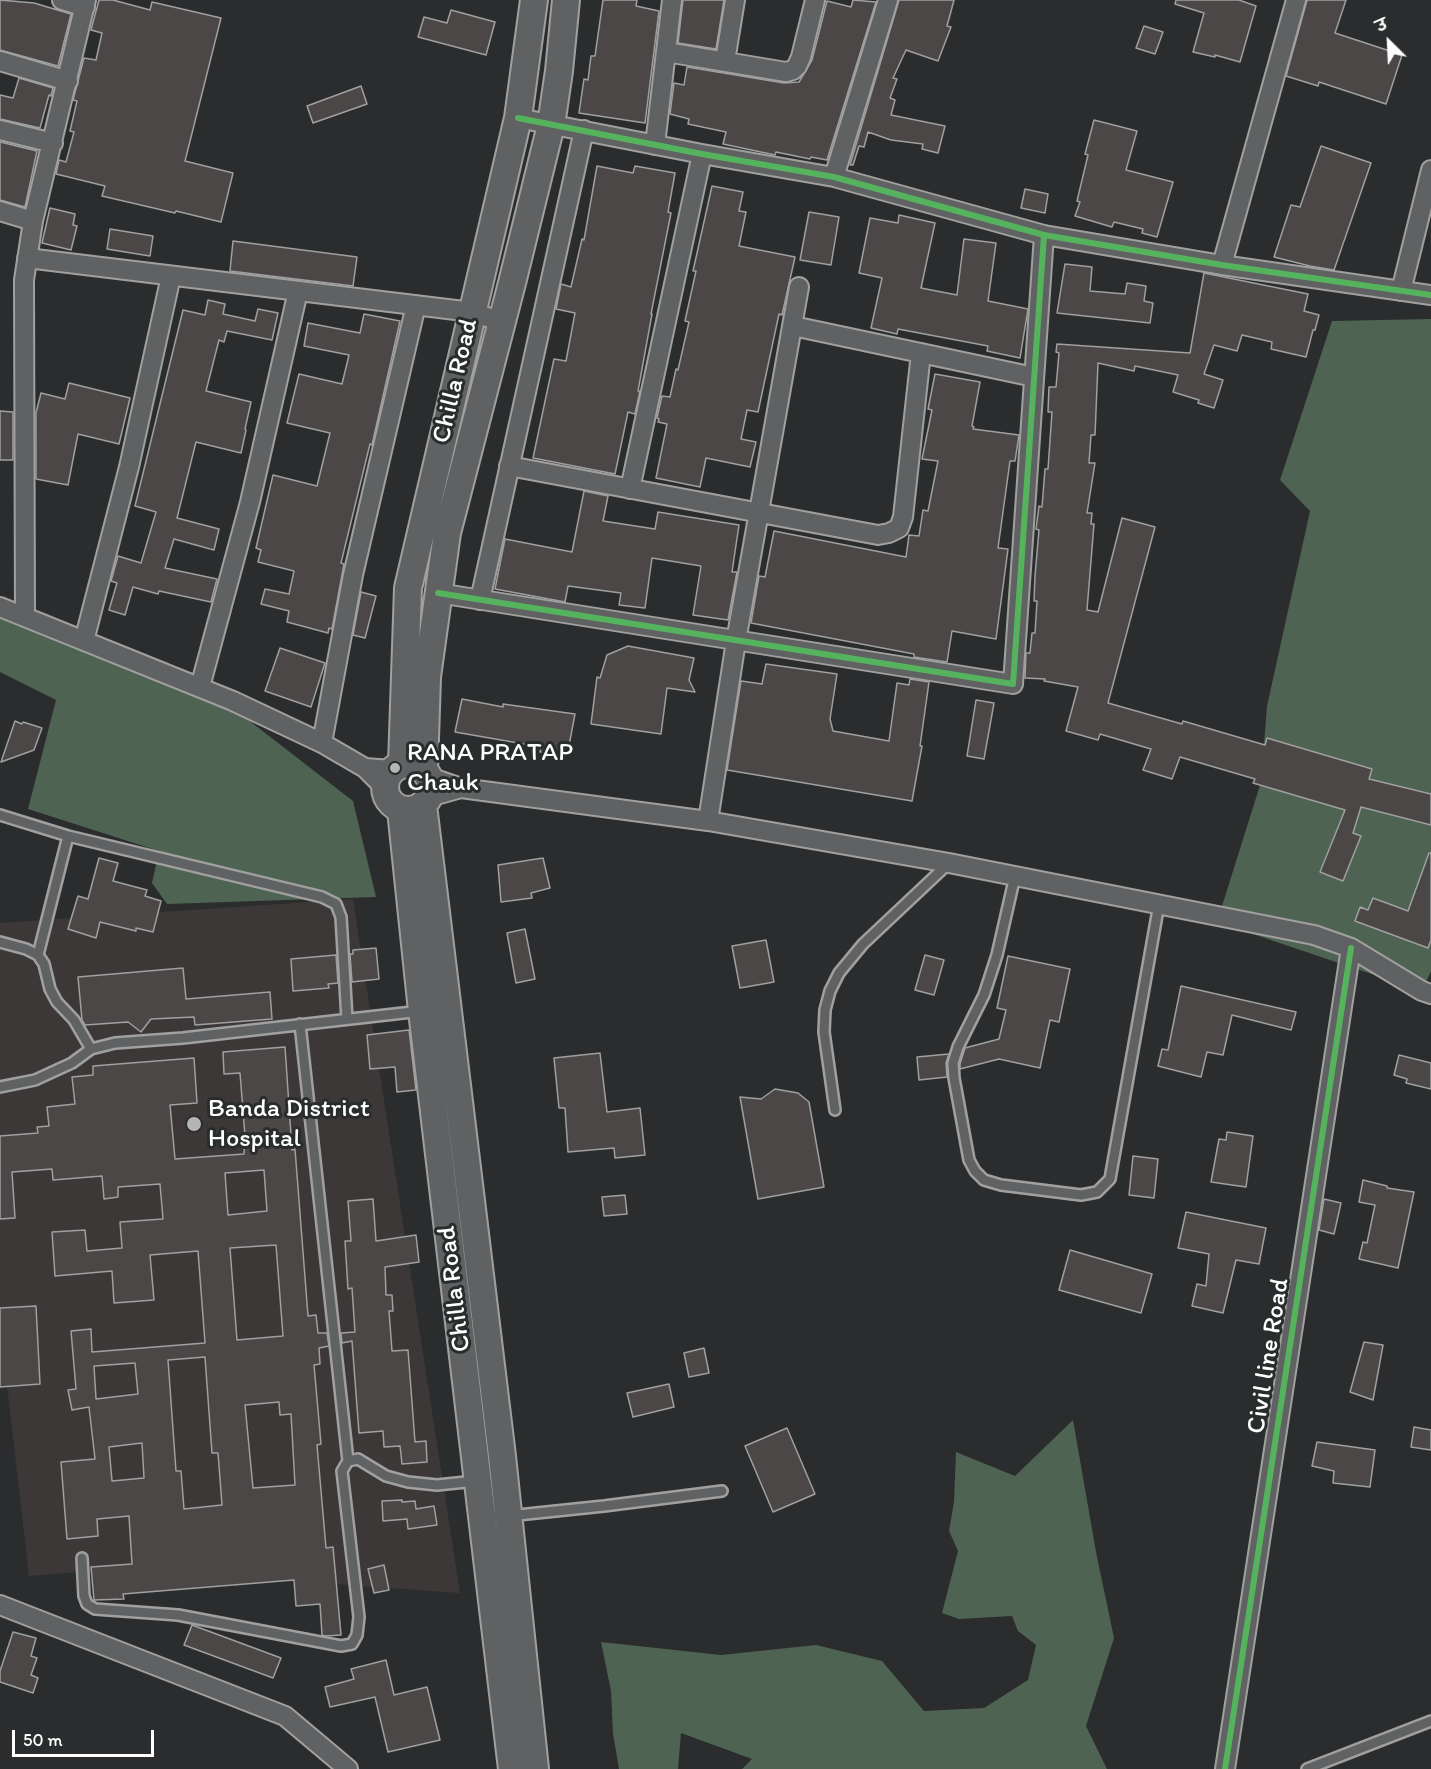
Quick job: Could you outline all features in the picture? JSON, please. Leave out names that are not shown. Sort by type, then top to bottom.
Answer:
[{"type":"main road","name":"Chilla Road","points":[[411,785],[408,588],[518,118],[534,0]]},
{"type":"main road","points":[[535,1769],[478,1263],[435,1009],[411,785],[447,533],[551,125],[566,0]]},
{"type":"main road","name":"Chilla Road","points":[[435,1009],[452,1266],[512,1769]]},
{"type":"main road","points":[[452,1266],[478,1263]]},
{"type":"street","points":[[25,617],[23,300],[27,258],[33,221],[86,3],[62,0]]},
{"type":"street","points":[[655,145],[672,0]]},
{"type":"street","points":[[725,61],[735,0]]},
{"type":"street","points":[[666,52],[786,72],[793,70],[798,66],[801,57],[815,0]]},
{"type":"street","points":[[834,177],[888,0]]},
{"type":"street","points":[[1222,265],[1296,0]]},
{"type":"street","points":[[0,61],[68,81]]},
{"type":"street","points":[[518,118],[834,177],[1044,235],[1222,265],[1431,295]]},
{"type":"street","points":[[0,130],[53,143]]},
{"type":"street","points":[[480,600],[584,130]]},
{"type":"street","points":[[630,489],[702,154]]},
{"type":"street","points":[[1401,291],[1431,170]]},
{"type":"street","points":[[0,211],[33,221]]},
{"type":"street","points":[[438,593],[1012,684],[1044,235]]},
{"type":"street","points":[[27,258],[472,312],[502,321]]},
{"type":"street","points":[[84,641],[129,467],[171,276]]},
{"type":"street","points":[[708,821],[736,641],[799,287]]},
{"type":"street","points":[[200,687],[250,502],[298,291]]},
{"type":"street","points":[[322,742],[353,575],[416,305]]},
{"type":"street","points":[[793,326],[1034,377]]},
{"type":"street","points":[[509,466],[878,535],[890,533],[899,528],[903,517],[921,353]]},
{"type":"street","points":[[0,607],[200,687],[322,742],[365,768],[411,785],[461,788],[708,821],[949,863],[1314,935],[1351,948],[1422,991],[1431,994]]},
{"type":"street","name":"Civil line Road","points":[[1225,1769],[1351,948]]},
{"type":"street","points":[[2,1612],[285,1716],[348,1769]]},
{"type":"lane","points":[[0,815],[68,836],[322,897],[336,904],[341,917],[347,1019]]},
{"type":"lane","points":[[38,955],[68,836]]},
{"type":"lane","points":[[835,1110],[824,1032],[825,1010],[830,991],[839,973],[863,944],[949,863]]},
{"type":"lane","points":[[1015,876],[997,955],[984,995],[958,1047],[953,1063],[969,1160],[984,1180],[1000,1185],[1081,1195],[1096,1192],[1110,1179],[1159,904]]},
{"type":"lane","points":[[0,942],[38,955],[44,964],[50,989],[57,1002],[74,1020],[91,1049]]},
{"type":"lane","points":[[0,1087],[35,1080],[72,1063],[91,1049],[115,1043],[183,1038],[435,1009]]},
{"type":"lane","points":[[82,1558],[84,1596],[87,1604],[94,1609],[187,1616],[341,1646],[352,1644],[357,1635],[359,1617],[342,1471],[348,1461],[300,1024]]},
{"type":"lane","points":[[348,1461],[358,1459],[386,1476],[408,1482],[437,1485],[478,1481]]},
{"type":"lane","points":[[482,1516],[508,1516],[722,1491]]},
{"type":"lane","points":[[1307,1769],[1431,1721]]},
{"type":"shaded area","name":"Banda District Hospital","points":[[353,899],[460,1593],[122,1569],[29,1576],[0,1325],[0,923]]},
{"type":"green space","points":[[1431,319],[1431,971],[1422,991],[1217,922],[1261,782],[1267,706],[1310,511],[1280,480],[1332,321]]},
{"type":"green space","points":[[0,616],[248,708],[251,722],[353,801],[376,897],[167,904],[152,883],[159,851],[28,809],[56,700],[0,672]]},
{"type":"green space","points":[[1073,1420],[1114,1638],[1086,1726],[1107,1769],[742,1769],[752,1759],[681,1733],[678,1769],[619,1769],[613,1734],[611,1691],[601,1642],[721,1655],[816,1645],[882,1661],[924,1711],[984,1708],[1028,1680],[1036,1645],[1018,1631],[1012,1616],[959,1619],[942,1613],[958,1551],[949,1531],[954,1502],[956,1452],[1015,1476]]},
{"type":"building","points":[[0,0],[34,3],[71,14],[58,66],[0,50]]},
{"type":"building","points":[[99,0],[113,0],[150,10],[152,2],[221,18],[185,161],[233,173],[221,222],[102,196],[105,186],[56,174],[59,160],[66,162],[74,132],[70,131],[77,101],[73,100],[84,58],[96,60],[102,33],[91,30]]},
{"type":"building","points":[[603,0],[637,0],[636,6],[659,11],[645,123],[579,113],[584,79],[588,80],[591,56],[595,56]]},
{"type":"building","points":[[683,0],[724,0],[716,49],[678,43]]},
{"type":"building","points":[[853,0],[876,2],[827,160],[776,152],[775,155],[723,144],[726,132],[688,124],[689,119],[670,114],[674,83],[684,85],[687,67],[784,83],[799,82],[812,60],[827,1],[851,7]]},
{"type":"building","points":[[899,0],[954,0],[947,26],[951,27],[938,61],[906,50],[893,78],[897,79],[890,98],[895,100],[891,115],[945,126],[938,153],[922,149],[923,144],[891,140],[868,132],[864,147],[859,146],[853,165],[850,165]]},
{"type":"building","points":[[1176,0],[1239,0],[1256,6],[1240,62],[1193,52],[1204,13],[1175,4]]},
{"type":"building","points":[[1307,0],[1346,0],[1335,33],[1402,55],[1386,104],[1319,82],[1318,86],[1286,76]]},
{"type":"building","points":[[451,10],[495,22],[486,55],[418,37],[424,17],[447,23]]},
{"type":"building","points":[[1144,26],[1163,32],[1155,54],[1136,48]]},
{"type":"building","points":[[19,78],[53,88],[40,128],[0,119],[0,95],[13,98]]},
{"type":"building","points":[[361,86],[367,104],[313,123],[307,106]]},
{"type":"building","points":[[1094,120],[1137,131],[1126,170],[1173,182],[1157,237],[1142,233],[1143,229],[1114,222],[1112,227],[1075,216],[1080,202],[1077,201],[1088,155],[1085,154]]},
{"type":"building","points":[[0,142],[37,151],[25,207],[0,200]]},
{"type":"building","points":[[1321,146],[1371,163],[1334,270],[1274,257],[1291,205],[1300,207]]},
{"type":"building","points":[[597,166],[633,173],[635,166],[675,173],[668,212],[671,213],[651,314],[638,391],[640,391],[635,414],[628,412],[615,474],[533,458],[554,359],[566,361],[575,313],[556,309],[561,284],[571,287],[582,239],[584,240]]},
{"type":"building","points":[[712,186],[743,192],[739,211],[746,212],[739,246],[795,257],[782,315],[779,314],[758,412],[747,410],[741,439],[756,442],[750,467],[706,458],[700,487],[656,478],[667,424],[658,422],[657,418],[662,396],[670,397],[676,369],[678,370],[689,322],[685,321],[696,271],[693,271]]},
{"type":"building","points":[[1025,189],[1048,194],[1045,213],[1021,208]]},
{"type":"building","points":[[50,208],[75,214],[73,225],[77,226],[71,250],[42,243]]},
{"type":"building","points":[[809,212],[839,217],[831,265],[800,260]]},
{"type":"building","points":[[899,215],[935,223],[921,288],[957,295],[964,239],[996,243],[988,301],[1028,309],[1020,358],[987,351],[988,346],[898,329],[897,334],[871,328],[882,278],[859,273],[870,218],[898,223]]},
{"type":"building","points":[[110,229],[153,236],[150,256],[107,249]]},
{"type":"building","points":[[233,241],[357,257],[353,286],[230,271]]},
{"type":"building","points":[[1065,264],[1092,267],[1090,291],[1125,294],[1127,283],[1146,286],[1144,301],[1153,303],[1150,323],[1057,313]]},
{"type":"building","points":[[1204,273],[1308,294],[1304,311],[1319,315],[1306,357],[1271,349],[1272,342],[1242,335],[1237,351],[1214,345],[1204,374],[1223,380],[1214,408],[1198,403],[1199,400],[1173,392],[1178,375],[1135,366],[1134,371],[1098,363],[1095,435],[1091,435],[1089,463],[1095,463],[1087,513],[1092,513],[1091,524],[1094,524],[1087,610],[1098,612],[1122,518],[1155,527],[1108,703],[1182,724],[1183,721],[1265,745],[1267,738],[1372,769],[1369,779],[1431,794],[1431,825],[1361,807],[1353,833],[1361,836],[1343,881],[1320,872],[1345,810],[1253,783],[1255,779],[1180,757],[1172,779],[1143,770],[1151,749],[1100,734],[1098,740],[1066,731],[1078,687],[1044,681],[1045,679],[1025,678],[1026,653],[1030,653],[1032,633],[1035,633],[1037,601],[1034,601],[1039,530],[1036,529],[1039,506],[1042,507],[1045,469],[1048,469],[1052,412],[1048,412],[1049,387],[1056,387],[1059,353],[1056,352],[1057,344],[1190,353]]},
{"type":"building","points":[[208,300],[225,304],[223,314],[255,321],[258,309],[278,313],[272,340],[227,331],[224,342],[219,340],[206,391],[251,402],[241,453],[196,442],[177,518],[219,529],[214,550],[174,539],[165,568],[217,579],[211,602],[159,591],[158,594],[133,587],[125,615],[109,610],[117,583],[111,581],[118,556],[141,563],[156,512],[135,506],[183,310],[205,315]]},
{"type":"building","points":[[364,314],[400,321],[372,445],[370,444],[341,563],[344,564],[332,629],[329,628],[328,633],[287,622],[289,611],[261,604],[265,589],[289,594],[294,571],[258,562],[261,550],[256,548],[273,475],[317,486],[330,433],[287,423],[299,374],[342,384],[349,355],[304,346],[308,323],[360,333]]},
{"type":"building","points":[[935,374],[980,382],[973,429],[1019,435],[1015,461],[1010,461],[998,548],[1008,549],[996,639],[952,631],[947,662],[751,623],[759,576],[765,577],[774,531],[906,557],[909,535],[919,536],[923,510],[928,511],[938,461],[922,459],[932,410],[928,409]]},
{"type":"building","points":[[69,383],[130,398],[119,444],[78,434],[68,485],[36,479],[36,413],[41,393],[65,399]]},
{"type":"building","points":[[0,411],[13,412],[13,460],[0,460]]},
{"type":"building","points":[[584,491],[608,496],[603,521],[655,529],[658,512],[739,525],[732,572],[737,572],[728,620],[693,615],[701,566],[652,558],[645,608],[619,605],[621,593],[568,586],[565,602],[495,589],[505,539],[572,552]]},
{"type":"building","points":[[361,592],[376,596],[365,638],[353,635]]},
{"type":"building","points":[[628,646],[694,658],[689,680],[695,692],[667,688],[661,734],[591,724],[597,677],[600,678],[607,655]]},
{"type":"building","points":[[280,648],[325,663],[311,707],[265,691]]},
{"type":"building","points":[[766,664],[837,674],[830,719],[833,731],[889,741],[897,683],[909,685],[910,679],[929,682],[920,746],[922,746],[912,801],[727,770],[741,681],[762,684]]},
{"type":"building","points":[[462,699],[503,707],[503,704],[575,714],[567,756],[540,752],[541,747],[455,732]]},
{"type":"building","points":[[976,700],[994,703],[984,759],[967,756]]},
{"type":"building","points":[[15,721],[42,728],[34,750],[1,762]]},
{"type":"building","points":[[1429,853],[1431,853],[1431,940],[1428,948],[1355,921],[1360,907],[1368,910],[1373,898],[1408,911]]},
{"type":"building","points":[[99,858],[118,863],[113,881],[147,890],[145,896],[161,901],[153,932],[136,928],[136,931],[100,922],[96,938],[68,929],[78,896],[88,899]]},
{"type":"building","points":[[543,858],[550,888],[531,893],[532,898],[501,902],[498,865]]},
{"type":"building","points":[[525,929],[535,979],[516,983],[507,933]]},
{"type":"building","points":[[766,940],[774,982],[740,988],[732,946]]},
{"type":"building","points":[[376,948],[379,979],[352,982],[350,954],[353,954],[353,950]]},
{"type":"building","points":[[336,955],[338,983],[328,984],[329,988],[293,991],[291,959]]},
{"type":"building","points":[[925,955],[944,960],[934,995],[915,990]]},
{"type":"building","points":[[1008,956],[1070,969],[1059,1022],[1050,1020],[1040,1068],[999,1059],[960,1069],[965,1048],[999,1039],[1006,1010],[997,1008]]},
{"type":"building","points":[[183,968],[186,999],[270,992],[272,1019],[195,1025],[194,1017],[151,1019],[141,1032],[128,1022],[85,1025],[82,1020],[78,977]]},
{"type":"building","points":[[1181,986],[1296,1012],[1291,1030],[1232,1015],[1223,1055],[1207,1052],[1201,1077],[1158,1066],[1162,1049],[1168,1050]]},
{"type":"building","points":[[409,1030],[416,1090],[397,1092],[395,1067],[370,1069],[367,1035]]},
{"type":"building","points":[[285,1047],[292,1150],[295,1149],[308,1316],[316,1315],[318,1333],[327,1333],[329,1346],[319,1348],[320,1364],[314,1365],[321,1444],[317,1445],[326,1548],[333,1547],[341,1635],[322,1635],[320,1604],[296,1606],[294,1580],[123,1594],[124,1599],[94,1600],[91,1567],[132,1564],[129,1516],[97,1519],[98,1536],[67,1539],[61,1462],[95,1459],[89,1407],[72,1410],[68,1390],[76,1389],[71,1331],[91,1329],[92,1352],[205,1343],[198,1251],[150,1255],[154,1300],[114,1303],[112,1271],[55,1276],[52,1232],[85,1230],[87,1251],[122,1248],[120,1222],[163,1219],[160,1184],[118,1187],[118,1197],[104,1199],[102,1176],[53,1180],[52,1169],[12,1172],[15,1218],[0,1219],[0,1136],[38,1133],[37,1127],[49,1126],[47,1107],[75,1104],[72,1077],[93,1075],[93,1066],[194,1058],[197,1103],[170,1105],[175,1159],[244,1154],[245,1136],[240,1073],[224,1074],[223,1052]],"holes":[[[264,1170],[267,1211],[228,1215],[225,1173]],[[276,1245],[283,1336],[237,1340],[230,1248]],[[205,1357],[212,1453],[218,1453],[222,1505],[184,1509],[181,1471],[176,1471],[168,1360]],[[135,1363],[138,1394],[96,1399],[94,1366]],[[279,1402],[280,1415],[291,1414],[295,1485],[253,1488],[245,1405]],[[142,1443],[144,1478],[112,1481],[109,1447]]]},
{"type":"building","points":[[600,1053],[607,1112],[640,1108],[645,1155],[615,1158],[614,1148],[568,1152],[565,1108],[559,1108],[554,1058]]},
{"type":"building","points":[[949,1054],[946,1063],[947,1077],[919,1080],[917,1057]]},
{"type":"building","points":[[1399,1055],[1431,1063],[1431,1089],[1406,1083],[1407,1079],[1394,1075]]},
{"type":"building","points":[[775,1089],[798,1093],[809,1102],[824,1187],[758,1199],[740,1097],[761,1099]]},
{"type":"building","points":[[1227,1132],[1253,1136],[1246,1187],[1211,1182],[1219,1139],[1226,1140]]},
{"type":"building","points":[[1133,1156],[1158,1159],[1154,1198],[1129,1195]]},
{"type":"building","points":[[1363,1180],[1387,1186],[1387,1188],[1414,1192],[1398,1268],[1359,1259],[1363,1242],[1367,1243],[1375,1205],[1359,1202]]},
{"type":"building","points":[[625,1195],[627,1214],[604,1216],[602,1197]]},
{"type":"building","points":[[373,1199],[376,1241],[416,1235],[419,1262],[385,1267],[386,1295],[392,1295],[393,1311],[389,1311],[392,1351],[408,1350],[415,1442],[426,1441],[427,1462],[402,1464],[400,1446],[384,1447],[383,1431],[359,1433],[352,1341],[342,1343],[341,1333],[355,1332],[352,1288],[348,1289],[345,1241],[351,1241],[348,1201]]},
{"type":"building","points":[[1324,1199],[1341,1203],[1334,1234],[1319,1230]]},
{"type":"building","points":[[1186,1212],[1266,1228],[1259,1264],[1236,1260],[1223,1313],[1192,1306],[1197,1284],[1206,1286],[1209,1254],[1178,1248]]},
{"type":"building","points":[[1070,1250],[1152,1274],[1141,1313],[1059,1290]]},
{"type":"building","points":[[36,1306],[40,1384],[0,1387],[0,1308]]},
{"type":"building","points":[[1364,1342],[1383,1345],[1373,1400],[1350,1392]]},
{"type":"building","points":[[704,1348],[709,1373],[689,1377],[684,1353]]},
{"type":"building","points":[[669,1384],[674,1407],[633,1417],[627,1393]]},
{"type":"building","points":[[1414,1427],[1431,1430],[1431,1450],[1411,1447]]},
{"type":"building","points":[[787,1428],[815,1494],[773,1512],[745,1446]]},
{"type":"building","points":[[1317,1442],[1375,1450],[1370,1487],[1333,1483],[1334,1471],[1312,1466]]},
{"type":"building","points":[[402,1500],[402,1502],[415,1501],[416,1509],[434,1506],[437,1525],[408,1529],[407,1519],[383,1521],[382,1501]]},
{"type":"building","points":[[384,1565],[389,1590],[374,1593],[368,1569]]},
{"type":"building","points":[[192,1625],[281,1658],[273,1678],[184,1645]]},
{"type":"building","points":[[13,1632],[36,1638],[31,1656],[37,1658],[31,1675],[38,1678],[33,1693],[0,1682],[0,1671]]},
{"type":"building","points":[[386,1660],[394,1695],[427,1687],[440,1740],[388,1752],[375,1697],[330,1707],[325,1687],[354,1679],[351,1669]]},
{"type":"cycle path","points":[[518,118],[834,177],[1044,235],[1222,265],[1431,295]]},
{"type":"cycle path","points":[[438,593],[1013,684],[1044,235]]},
{"type":"cycle path","points":[[1225,1769],[1351,948]]},
{"type":"place","name":"RANA PRATAP Chauk","points":[[395,768]]},
{"type":"place","name":"Banda District Hospital","points":[[194,1124]]}]
